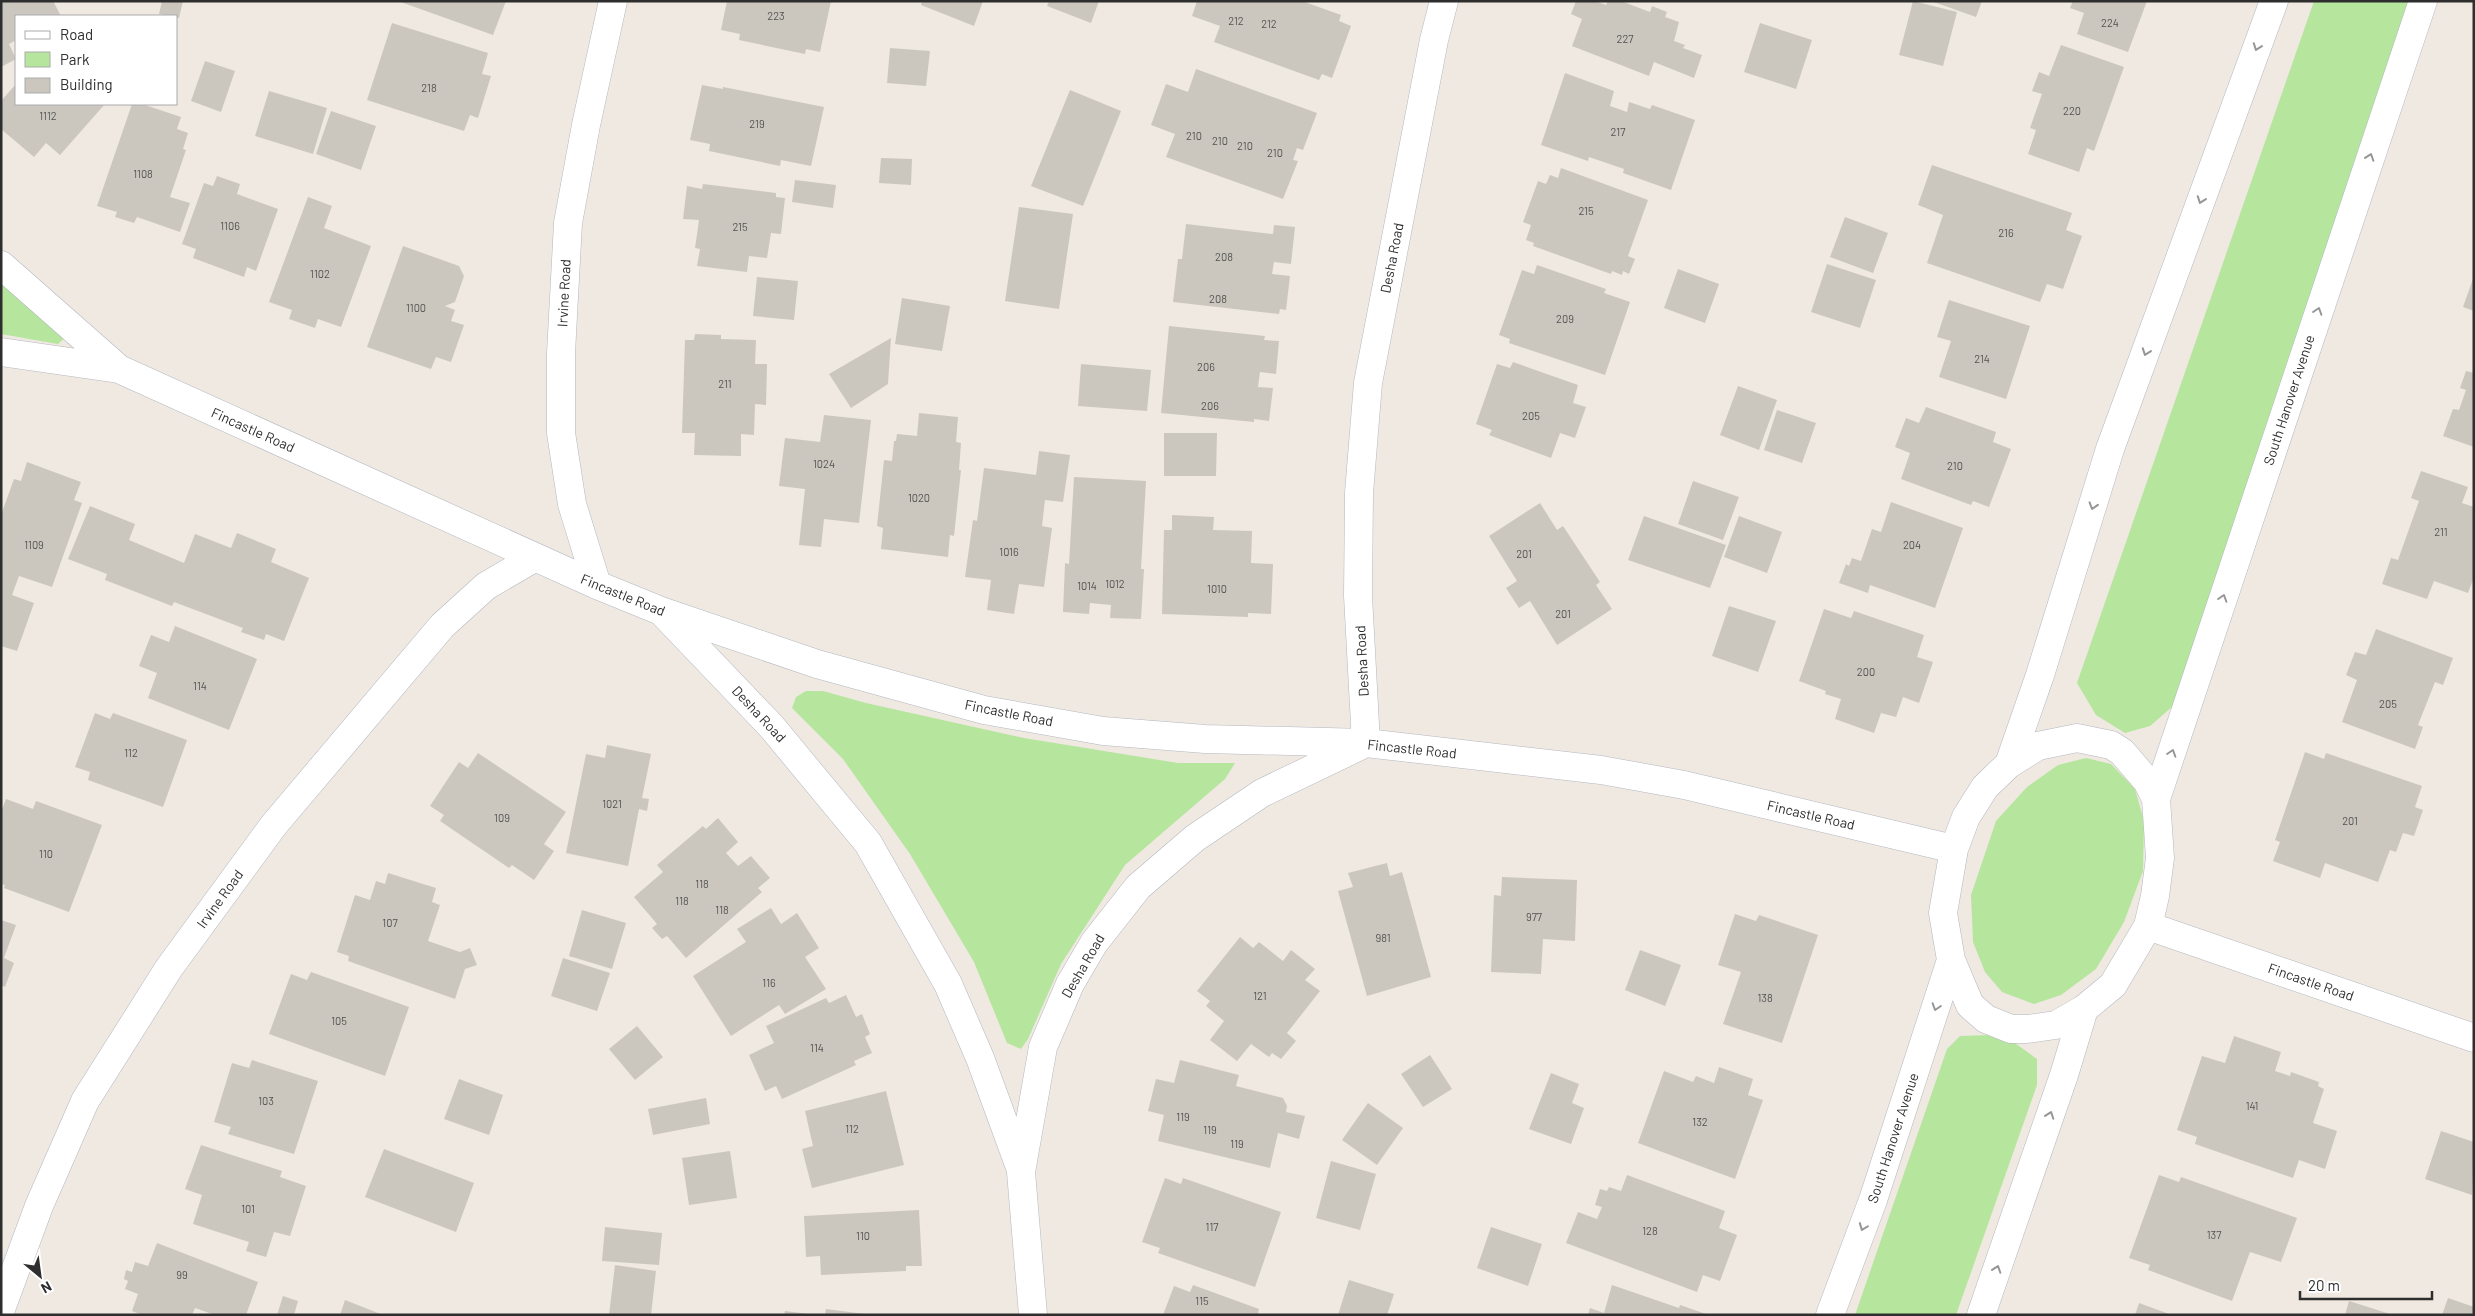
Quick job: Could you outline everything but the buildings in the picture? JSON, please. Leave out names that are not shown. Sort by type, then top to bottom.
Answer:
[{"type":"street","name":"Irvine Road","points":[[597,585],[572,504],[561,433],[561,353],[568,223],[586,125],[614,1]]},
{"type":"street","name":"Desha Road","points":[[1033,1315],[1021,1172],[1043,1047],[1070,984],[1094,942],[1138,887],[1195,838],[1262,793],[1366,743],[1358,587],[1359,493],[1368,383],[1434,40],[1444,1]]},
{"type":"street","name":"South Hanover Avenue","points":[[2009,764],[2040,675],[2110,449],[2274,1]]},
{"type":"street","name":"South Hanover Avenue","points":[[2156,799],[2424,1]]},
{"type":"street","name":"Fincastle Road","points":[[1,265],[119,369]]},
{"type":"street","name":"Fincastle Road","points":[[1,352],[119,369],[534,558],[661,611],[817,664],[984,710],[1103,731],[1205,739],[1366,743],[1602,770],[1684,785],[1954,849]]},
{"type":"street","name":"Irvine Road","points":[[1,1309],[39,1206],[85,1101],[169,968],[273,826],[442,626],[486,586],[534,558]]},
{"type":"street","name":"Desha Road","points":[[661,611],[771,726],[868,843],[948,984],[980,1058],[1021,1172]]},
{"type":"street","name":"South Hanover Avenue","points":[[2077,738],[2111,745],[2122,752],[2147,780],[2156,799],[2160,858],[2155,896],[2148,926],[2113,985],[2084,1009],[2056,1025],[2019,1029],[1993,1023],[1970,1005],[1951,960],[1943,913],[1954,849],[1966,817],[1985,787],[2009,764],[2038,746],[2077,738]]},
{"type":"street","name":"Fincastle Road","points":[[2148,926],[2474,1038]]},
{"type":"street","name":"South Hanover Avenue","points":[[1830,1315],[1873,1200],[1951,960]]},
{"type":"street","points":[[1981,1315],[2064,1075],[2084,1009]]},
{"type":"green space","points":[[2314,1],[2418,1],[2172,707],[2150,726],[2125,733],[2096,715],[2077,683]]},
{"type":"green space","points":[[1,281],[68,335],[58,344],[1,334]]},
{"type":"green space","points":[[806,691],[823,691],[866,703],[1024,738],[1178,763],[1235,763],[1225,779],[1125,865],[1061,964],[1028,1039],[1021,1049],[1007,1043],[974,962],[910,854],[843,759],[792,708],[796,697]]},
{"type":"green space","points":[[2086,758],[2111,764],[2135,789],[2144,821],[2143,871],[2124,922],[2096,969],[2061,995],[2034,1004],[2002,992],[1985,972],[1973,942],[1971,895],[1996,821],[2027,787],[2058,765]]},
{"type":"green space","points":[[1990,1035],[2012,1041],[2037,1059],[2037,1085],[1956,1315],[1855,1315],[1947,1049],[1960,1036]]}]
